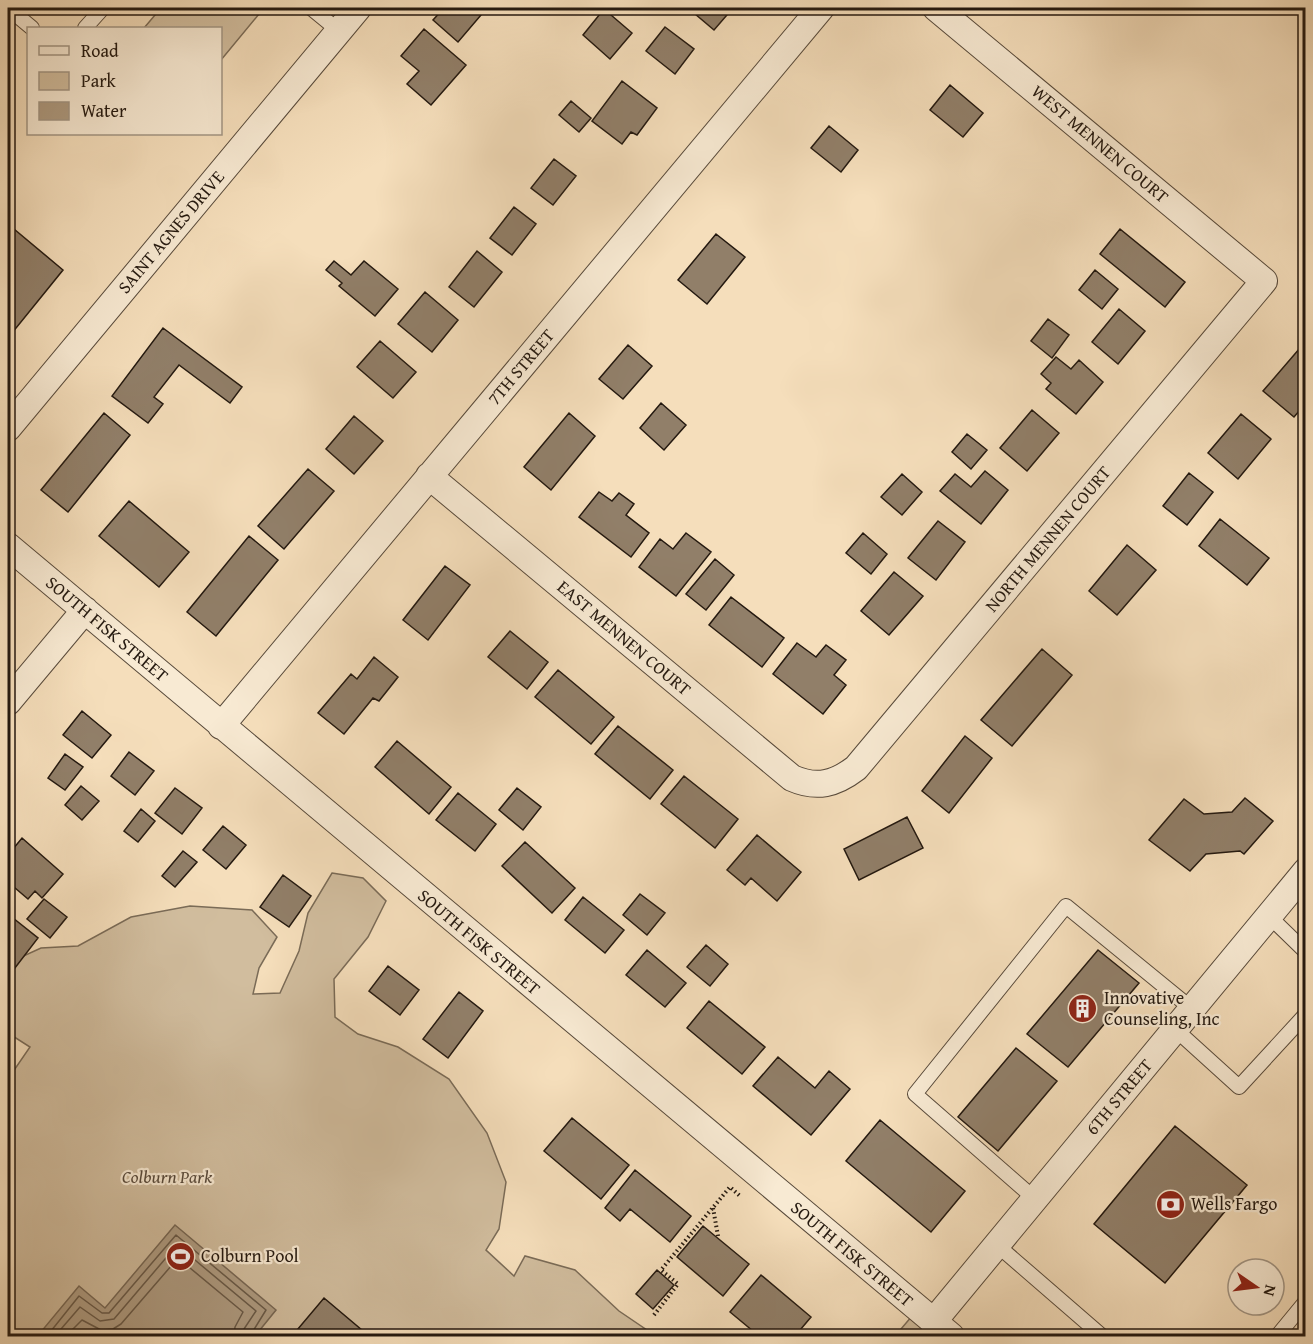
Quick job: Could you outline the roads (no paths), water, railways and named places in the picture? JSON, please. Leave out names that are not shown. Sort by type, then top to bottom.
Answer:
[{"type":"street","name":"SAINT AGNES DRIVE","points":[[8,428],[358,8]]},
{"type":"street","name":"7TH STREET","points":[[221,726],[821,8]]},
{"type":"street","name":"WEST MENNEN COURT","points":[[936,8],[1264,281]]},
{"type":"street","name":"NORTH MENNEN COURT","points":[[825,785],[842,779],[856,768],[1264,281]]},
{"type":"street","name":"EAST MENNEN COURT","points":[[429,476],[792,778],[804,784],[825,785]]},
{"type":"street","name":"SOUTH FISK STREET","points":[[8,546],[942,1329]]},
{"type":"street","points":[[8,702],[85,610]]},
{"type":"street","name":"6TH STREET","points":[[942,1329],[997,1245],[1305,872]]},
{"type":"lane","points":[[8,8],[31,27]]},
{"type":"lane","points":[[86,27],[104,8]]},
{"type":"lane","points":[[311,8],[339,31]]},
{"type":"lane","points":[[1035,1199],[915,1094],[1066,906],[1192,1009]]},
{"type":"lane","points":[[1269,916],[1305,952]]},
{"type":"lane","points":[[1175,1029],[1239,1087],[1305,1014]]},
{"type":"lane","points":[[997,1245],[1102,1336]]},
{"type":"lane","points":[[1280,1336],[1278,1335],[1305,1301]]},
{"type":"water","name":"Colburn Pool","points":[[175,1225],[276,1310],[255,1336],[44,1336],[40,1333],[79,1286],[105,1308]]},
{"type":"place","name":"Innovative Counseling, Inc","points":[[1083,1008]]},
{"type":"place","name":"Wells Fargo","points":[[1170,1204]]},
{"type":"place","name":"Colburn Pool","points":[[180,1256]]},
{"type":"park label","name":"Colburn Park","points":[[167,1177]]}]
